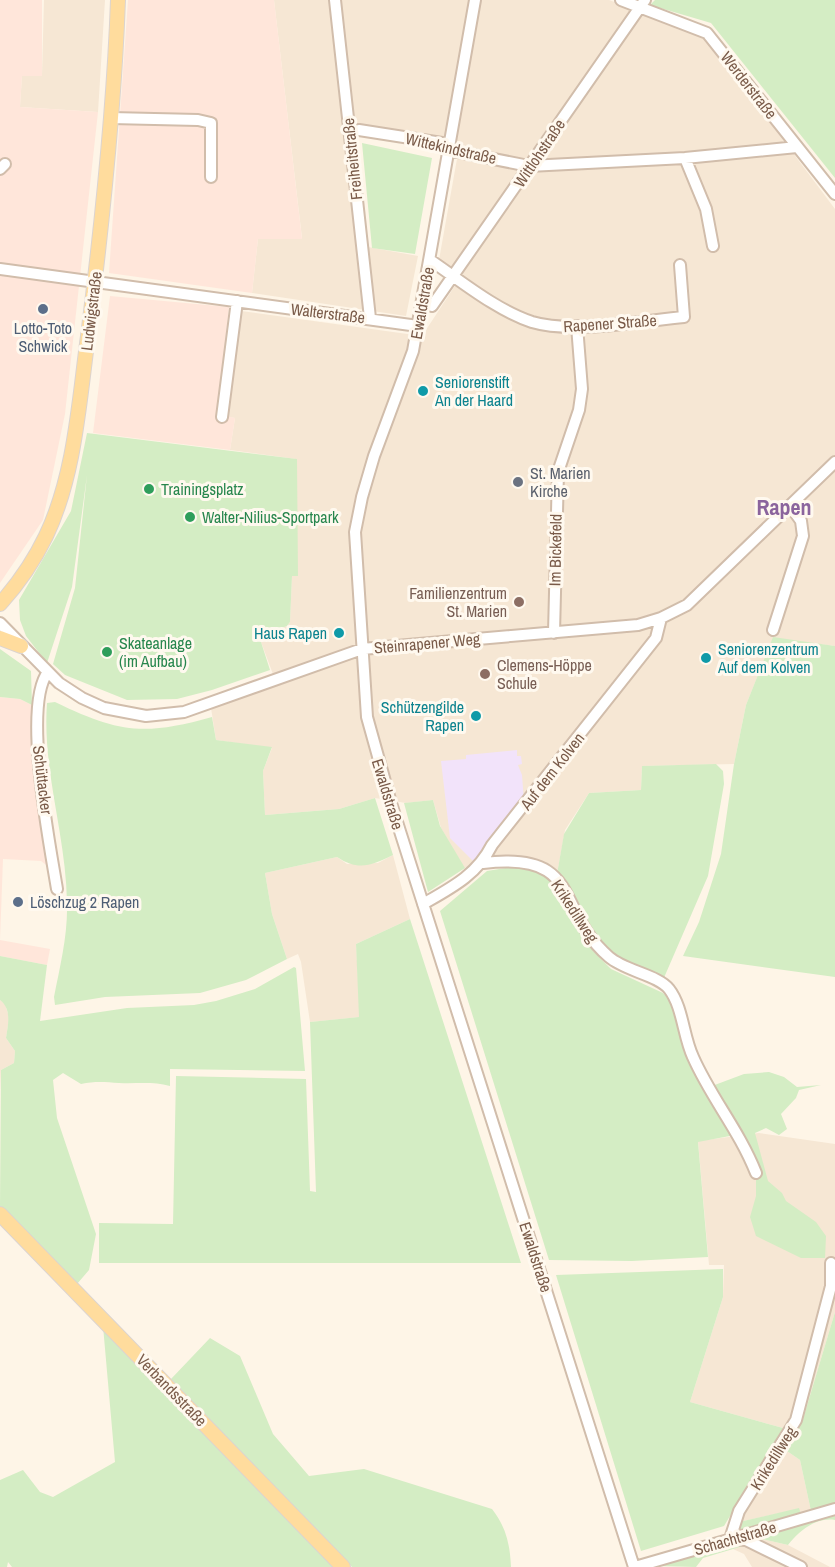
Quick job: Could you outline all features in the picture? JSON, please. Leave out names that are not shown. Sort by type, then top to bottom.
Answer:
[{"type":"main road","name":"Ludwigstraße","points":[[0,604],[26,573],[46,535],[60,498],[72,452],[95,280],[111,118],[118,0]]},
{"type":"main road","points":[[0,638],[21,646]]},
{"type":"main road","name":"Verbandsstraße","points":[[0,1214],[343,1567]]},
{"type":"street","name":"Freiheitstraße","points":[[335,0],[370,318]]},
{"type":"street","name":"Ewaldstraße","points":[[475,0],[413,351],[362,497],[355,532],[370,732],[635,1567]]},
{"type":"street","name":"Werderstraße","points":[[621,0],[643,4],[707,33],[835,194]]},
{"type":"street","name":"Wittlohstraße","points":[[432,306],[643,4]]},
{"type":"street","points":[[111,118],[198,120],[212,123],[211,177]]},
{"type":"street","name":"Wittekindstraße","points":[[360,130],[442,143],[448,150],[530,166],[685,158],[797,147]]},
{"type":"street","points":[[685,158],[706,209],[713,246]]},
{"type":"street","name":"Rapener Straße","points":[[430,260],[503,308],[532,321],[557,327],[684,317],[680,266]]},
{"type":"street","name":"Walterstraße","points":[[0,269],[95,280],[417,326]]},
{"type":"street","points":[[222,417],[237,301]]},
{"type":"street","name":"Im Bickefeld","points":[[554,633],[558,472],[579,410],[582,389],[577,326]]},
{"type":"street","name":"Steinrapener Weg","points":[[0,623],[48,672],[82,699],[104,708],[146,716],[184,712],[362,649],[638,625],[662,618],[687,605],[835,462]]},
{"type":"street","points":[[773,630],[803,536],[801,521],[791,507]]},
{"type":"street","name":"Auf dem Kolven","points":[[423,904],[447,891],[483,863],[492,845],[656,638],[662,618]]},
{"type":"street","name":"Schüttacker","points":[[48,672],[41,680],[39,691],[38,747],[57,889]]},
{"type":"street","name":"Krikedillweg","points":[[483,863],[506,860],[541,866],[554,876],[598,946],[608,957],[621,966],[667,986],[674,996],[693,1057],[745,1144],[756,1173]]},
{"type":"street","name":"Krikedillweg","points":[[730,1539],[739,1511],[796,1420],[831,1286],[831,1263]]},
{"type":"street","name":"Schachtstraße","points":[[635,1567],[835,1509]]},
{"type":"street","points":[[730,1539],[746,1540],[801,1567]]},
{"type":"shaded area","points":[[0,0],[42,0],[42,76],[22,76],[20,107],[98,112],[65,414],[43,520],[0,583]]},
{"type":"shaded area","points":[[44,0],[105,0],[98,112],[20,107],[22,75],[42,75]]},
{"type":"shaded area","points":[[128,0],[274,0],[302,239],[258,239],[252,293],[109,273]]},
{"type":"shaded area","points":[[274,0],[609,0],[704,35],[788,143],[835,209],[835,646],[773,638],[746,705],[734,764],[642,766],[641,790],[589,793],[565,830],[557,874],[532,859],[492,857],[464,868],[441,828],[433,800],[406,803],[375,798],[339,809],[265,815],[263,771],[272,748],[216,740],[211,708],[277,685],[261,642],[265,634],[287,626],[290,622],[292,576],[297,576],[296,459],[230,450],[235,418],[228,417],[241,311],[422,336],[462,275],[439,260],[460,142],[345,123],[357,245],[418,256],[406,316],[252,293],[258,239],[302,238]]},
{"type":"shaded area","points":[[110,296],[229,307],[217,414],[235,418],[230,450],[93,433]]},
{"type":"shaded area","points":[[0,697],[20,699],[32,705],[34,747],[50,868],[41,861],[3,859],[0,940]]},
{"type":"shaded area","points":[[517,750],[517,756],[521,756],[522,764],[518,765],[522,775],[524,802],[474,862],[450,838],[441,761],[466,759],[466,755]]},
{"type":"shaded area","points":[[393,855],[410,919],[356,944],[360,1017],[310,1022],[301,962],[298,954],[287,959],[272,914],[265,873],[337,857],[347,864],[378,863]]},
{"type":"shaded area","points":[[0,940],[50,949],[47,965],[0,956]]},
{"type":"shaded area","points":[[0,1000],[5,1003],[9,1018],[6,1038],[15,1051],[14,1063],[1,1070],[0,1091]]},
{"type":"shaded area","points":[[759,1133],[835,1144],[835,1312],[803,1419],[793,1435],[783,1428],[690,1402],[723,1297],[724,1265],[709,1265],[698,1141]]},
{"type":"shaded area","points":[[784,1449],[800,1460],[811,1511],[800,1514],[798,1509],[739,1522]]},
{"type":"shaded area","points":[[758,1538],[788,1545],[830,1567],[752,1567],[744,1554],[733,1549]]},
{"type":"green space","points":[[655,0],[835,0],[835,178],[711,23],[650,5]]},
{"type":"green space","points":[[362,143],[432,158],[415,254],[372,248]]},
{"type":"green space","name":"Walter-Nilius-Sportpark","points":[[87,433],[297,459],[298,576],[292,576],[290,622],[287,626],[265,634],[261,642],[270,670],[212,690],[177,699],[127,700],[65,675],[53,664],[75,588],[87,475],[72,587],[47,663],[26,636],[20,620],[19,600],[71,511]]},
{"type":"green space","points":[[773,637],[835,646],[835,977],[683,956],[699,922],[721,854],[734,764],[746,705]]},
{"type":"green space","points":[[0,649],[31,671],[32,705],[20,699],[0,697]]},
{"type":"green space","points":[[55,702],[97,720],[132,728],[168,727],[212,717],[216,740],[272,747],[263,771],[265,815],[339,809],[375,798],[393,855],[365,865],[352,864],[337,857],[265,873],[272,914],[287,959],[246,980],[200,993],[105,997],[55,1005],[54,997],[65,938],[67,902],[63,852],[51,778],[46,728],[47,703]]},
{"type":"green space","points":[[716,764],[723,771],[724,784],[708,876],[663,980],[605,953],[557,874],[564,834],[589,793],[641,790],[642,766]]},
{"type":"green space","points":[[433,800],[440,826],[465,868],[428,892],[404,803]]},
{"type":"green space","points":[[524,865],[552,877],[593,951],[611,969],[663,993],[673,1004],[684,1050],[705,1092],[735,1135],[698,1142],[708,1257],[632,1261],[549,1260],[440,911],[487,871]]},
{"type":"green space","points":[[410,919],[521,1263],[99,1263],[99,1223],[173,1224],[176,1076],[306,1079],[310,1191],[316,1192],[310,1022],[359,1017],[356,944]]},
{"type":"green space","points":[[0,956],[47,965],[40,1021],[127,1008],[194,1005],[216,1001],[255,989],[294,967],[296,968],[305,1071],[170,1069],[170,1086],[151,1083],[91,1082],[81,1084],[63,1073],[53,1080],[57,1118],[96,1234],[89,1270],[77,1284],[0,1206],[1,1070],[14,1063],[15,1051],[6,1038],[8,1013],[0,1000]]},
{"type":"green space","points":[[769,1072],[784,1077],[797,1087],[821,1085],[799,1090],[796,1098],[781,1114],[787,1129],[779,1135],[766,1128],[755,1133],[768,1181],[782,1193],[786,1201],[816,1222],[826,1236],[825,1258],[801,1258],[756,1236],[750,1217],[756,1196],[756,1160],[712,1086],[744,1074]]},
{"type":"green space","points":[[723,1269],[723,1297],[690,1402],[783,1428],[724,1526],[641,1551],[556,1275]]},
{"type":"green space","points":[[835,1312],[835,1520],[821,1521],[809,1526],[788,1545],[758,1538],[743,1546],[703,1558],[696,1567],[657,1566],[663,1559],[727,1537],[739,1522],[799,1508],[801,1514],[811,1511],[800,1460],[784,1449],[803,1419]]},
{"type":"green space","points":[[103,1326],[335,1567],[12,1567],[8,1562],[7,1567],[0,1567],[0,1480],[23,1470],[40,1492],[53,1497],[115,1462]]},
{"type":"green space","points":[[210,1338],[240,1356],[273,1434],[309,1476],[364,1469],[492,1509],[501,1522],[506,1536],[511,1567],[352,1567],[171,1379]]},
{"type":"place","name":"Lotto-Toto Schwick","points":[[43,309]]},
{"type":"place","name":"Seniorenstift An der Haard","points":[[423,391]]},
{"type":"place","name":"St. Marien Kirche","points":[[518,482]]},
{"type":"place","name":"Trainingsplatz","points":[[149,489]]},
{"type":"place","name":"Walter-Nilius-Sportpark","points":[[190,517]]},
{"type":"place","name":"Familienzentrum St. Marien","points":[[519,602]]},
{"type":"place","name":"Haus Rapen","points":[[339,633]]},
{"type":"place","name":"Skateanlage (im Aufbau)","points":[[107,652]]},
{"type":"place","name":"Seniorenzentrum Auf dem Kolven","points":[[706,658]]},
{"type":"place","name":"Clemens-Höppe Schule","points":[[485,674]]},
{"type":"place","name":"Schützengilde Rapen","points":[[476,716]]},
{"type":"place","name":"Löschzug 2 Rapen","points":[[18,902]]},
{"type":"district","name":"Rapen","points":[[784,507]]}]
